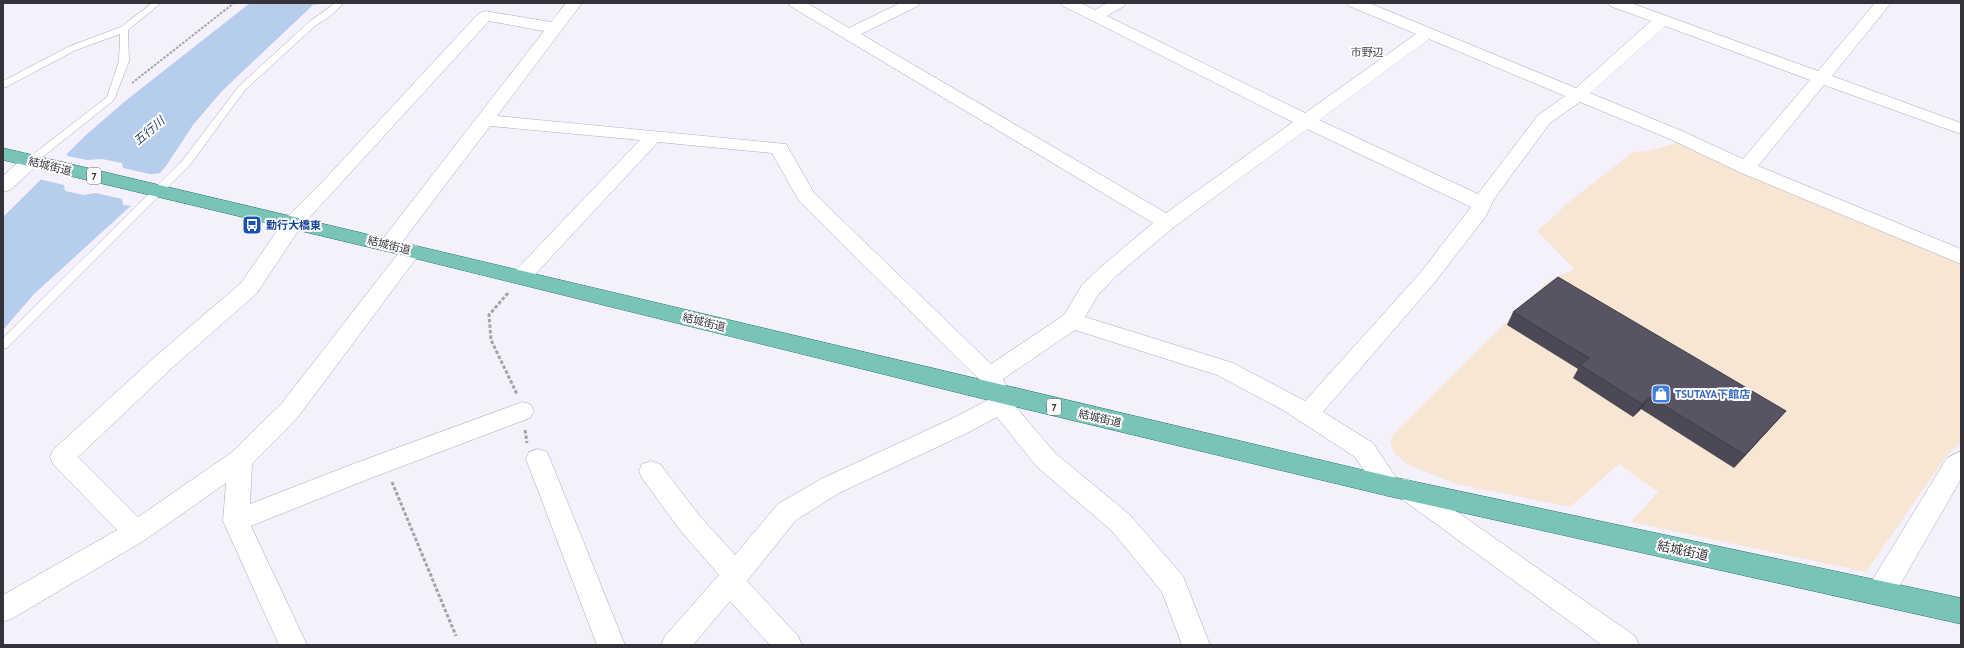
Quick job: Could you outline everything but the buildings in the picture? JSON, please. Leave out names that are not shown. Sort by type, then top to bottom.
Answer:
[{"type":"main road","name":"結城街道","points":[[3,154],[389,245],[1397,488],[1961,611]]},
{"type":"street","points":[[389,245],[574,3]]},
{"type":"street","points":[[796,3],[1167,222]]},
{"type":"street","points":[[848,34],[912,3]]},
{"type":"street","points":[[1069,3],[1306,120],[1482,204]]},
{"type":"street","points":[[1095,16],[1118,3]]},
{"type":"street","points":[[1355,3],[1676,135],[1746,168],[1961,257]]},
{"type":"street","points":[[1616,3],[1961,129]]},
{"type":"street","points":[[1746,168],[1883,3]]},
{"type":"street","points":[[136,532],[62,457],[165,360],[216,319],[248,288],[294,223],[485,16],[556,28]]},
{"type":"street","points":[[1307,414],[1428,277],[1479,211],[1482,204],[1544,119],[1578,95],[1662,20]]},
{"type":"street","points":[[675,645],[733,579],[787,512],[830,486],[958,426],[1072,321],[1090,290],[1108,271],[1167,222],[1427,33]]},
{"type":"street","points":[[484,120],[779,148],[806,197],[996,391],[1007,413],[1046,460],[1121,523],[1173,585],[1196,645]]},
{"type":"street","points":[[521,277],[654,136]]},
{"type":"street","points":[[3,186],[34,162]]},
{"type":"street","points":[[3,609],[136,532],[240,460],[290,410],[411,251]]},
{"type":"street","points":[[1072,321],[1225,369],[1307,414],[1364,450],[1397,488]]},
{"type":"street","points":[[236,521],[522,411]]},
{"type":"street","points":[[240,460],[236,521],[293,645]]},
{"type":"street","points":[[1880,594],[1956,465],[1961,460]]},
{"type":"street","points":[[539,462],[611,645]]},
{"type":"street","points":[[651,471],[733,579],[788,645]]},
{"type":"street","name":"結城街道","points":[[1397,488],[1625,645]]},
{"type":"lane","points":[[3,85],[73,48],[124,29],[158,3]]},
{"type":"lane","points":[[3,345],[53,297],[155,191],[186,163],[242,88],[312,24],[340,3]]},
{"type":"lane","points":[[34,162],[111,98],[124,61],[124,29]]},
{"type":"path","points":[[111,98],[234,3]]},
{"type":"path","points":[[521,277],[489,315],[491,340],[521,404],[530,461],[539,462]]},
{"type":"path","points":[[384,463],[456,636]]},
{"type":"shaded area","points":[[1677,143],[1961,261],[1961,442],[1945,458],[1866,572],[1631,522],[1658,492],[1619,464],[1570,507],[1456,484],[1407,464],[1393,452],[1390,440],[1399,428],[1547,282],[1574,269],[1537,231],[1565,205],[1633,152],[1648,151]]},
{"type":"water","name":"五行川","points":[[250,3],[329,3],[313,5],[222,91],[193,125],[166,166],[134,203],[34,294],[3,330],[3,217],[86,135],[124,102]]},
{"type":"pier","points":[[66,152],[67,156],[87,160],[102,159],[122,163],[123,168],[150,174],[162,173],[133,206],[123,205],[122,199],[96,193],[84,195],[65,191],[64,185],[39,179]]},
{"type":"place","name":"勤行大橋東","points":[[252,225]]},
{"type":"place","name":"TSUTAYA下館店","points":[[1661,394]]},
{"type":"district","name":"市野辺","points":[[1367,52]]}]
